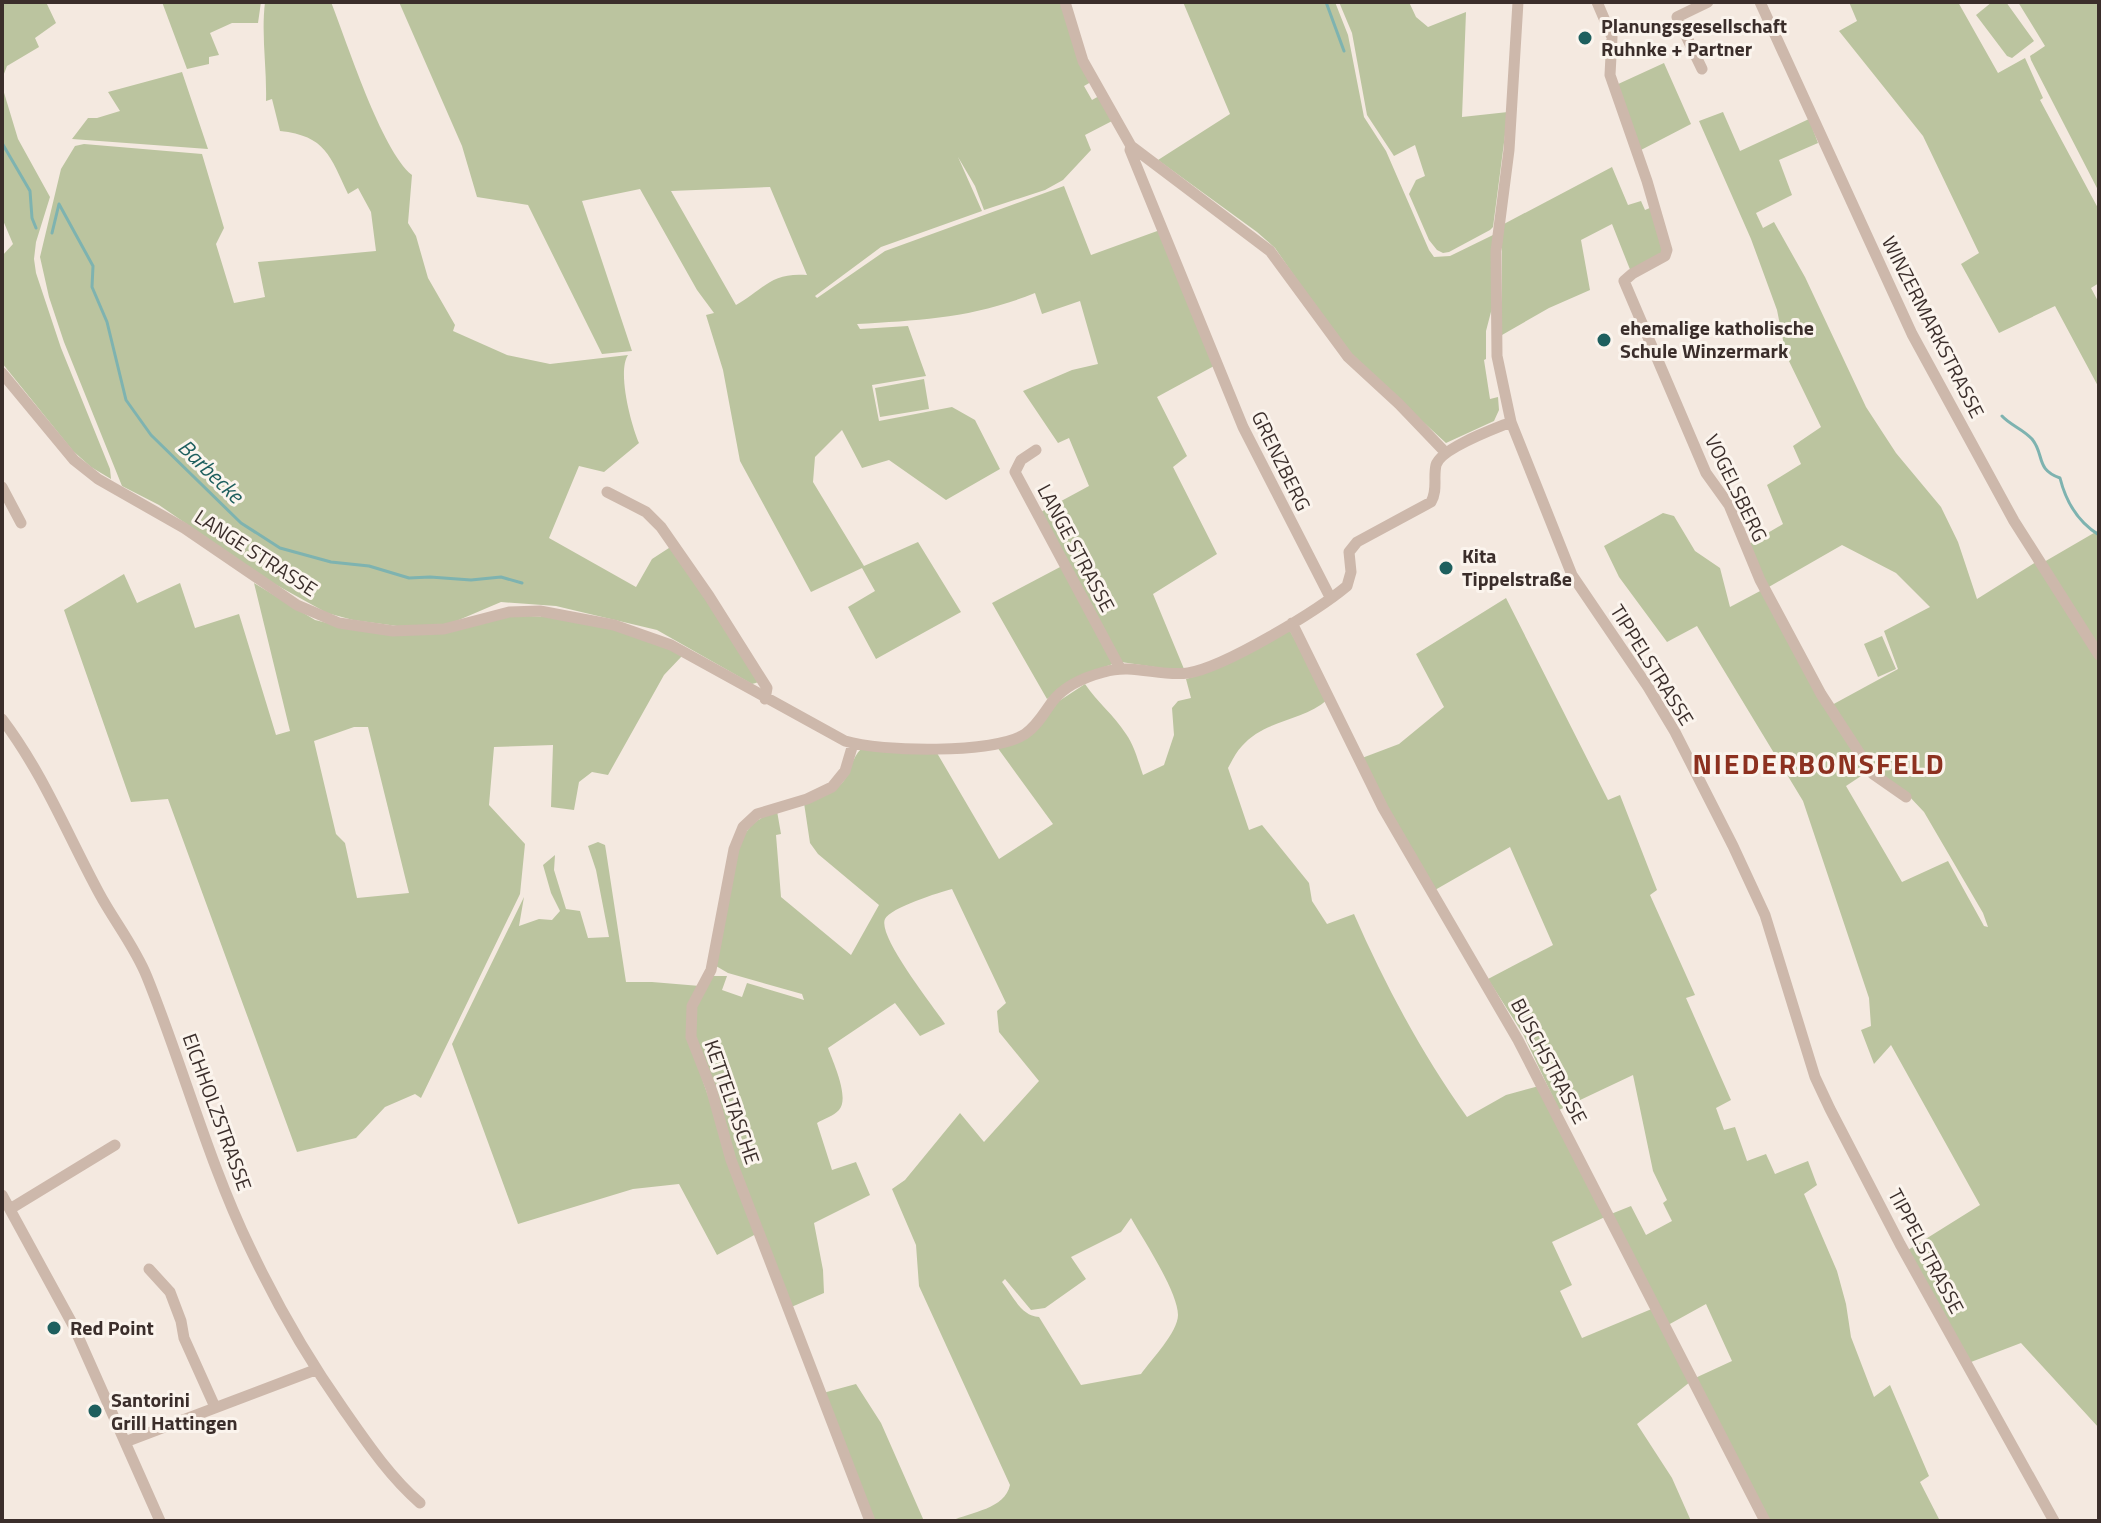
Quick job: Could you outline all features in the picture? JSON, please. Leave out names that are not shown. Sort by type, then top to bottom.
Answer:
[{"type":"street","name":"GRENZBERG","points":[[1065,2],[1083,61],[1131,146],[1270,251],[1348,357],[1445,452]]},
{"type":"street","name":"TIPPELSTRASSE","points":[[1518,2],[1509,150],[1496,251],[1497,356],[1511,422],[1572,575],[1661,709],[1733,846],[1765,915],[1812,1066],[1830,1109],[1900,1244],[2054,1521]]},
{"type":"street","name":"VOGELSBERG","points":[[1597,2],[1612,37],[1610,75],[1667,250],[1665,256],[1624,281],[1706,473],[1729,505],[1760,580],[1821,694],[1873,774],[1906,797]]},
{"type":"street","points":[[1702,69],[1677,17],[1708,2]]},
{"type":"street","name":"WINZERMARKSTRASSE","points":[[1760,2],[1912,334],[2014,521],[2099,655]]},
{"type":"street","name":"GRENZBERG","points":[[1131,146],[1130,150],[1243,427],[1330,597]]},
{"type":"street","name":"LANGE STRASSE","points":[[2,373],[74,460],[184,528],[297,605],[339,623],[393,631],[444,629],[509,612],[540,611],[567,615],[656,638],[853,744],[940,749],[1017,739],[1035,726],[1065,689],[1093,675],[1120,668],[1177,673],[1197,671],[1223,661],[1292,623],[1330,597]]},
{"type":"street","points":[[1330,597],[1349,583],[1351,572],[1348,556],[1353,545],[1431,502],[1436,492],[1436,465],[1445,452],[1511,422]]},
{"type":"street","name":"LANGE STRASSE","points":[[1036,450],[1021,460],[1015,472],[1120,668]]},
{"type":"street","points":[[2,487],[21,523]]},
{"type":"street","points":[[607,492],[646,512],[661,527],[767,688],[765,699]]},
{"type":"street","name":"BUSCHSTRASSE","points":[[1292,623],[1383,808],[1538,1078],[1765,1521]]},
{"type":"street","name":"EICHHOLZSTRASSE","points":[[2,719],[46,786],[98,891],[146,973],[249,1247],[315,1370],[362,1436],[420,1503]]},
{"type":"street","name":"KETTELTASCHE","points":[[853,744],[845,771],[832,787],[807,799],[757,814],[743,827],[734,849],[711,970],[692,1006],[691,1037],[711,1088],[731,1160],[870,1521]]},
{"type":"street","points":[[10,1209],[115,1145]]},
{"type":"street","points":[[2,1195],[73,1325],[160,1521]]},
{"type":"street","points":[[149,1269],[170,1292],[184,1338],[215,1407]]},
{"type":"street","points":[[125,1442],[315,1370]]},
{"type":"green space","points":[[2,2],[46,2],[56,23],[35,38],[39,47],[7,66],[2,79]]},
{"type":"green space","points":[[162,2],[261,2],[258,23],[232,23],[210,33],[219,55],[209,57],[209,64],[187,69]]},
{"type":"green space","points":[[265,2],[331,2],[377,120],[400,162],[412,175],[408,223],[416,236],[428,278],[455,325],[453,331],[507,355],[550,364],[628,355],[625,385],[639,443],[604,472],[579,466],[549,538],[636,587],[652,559],[672,546],[759,682],[752,684],[657,630],[556,606],[501,602],[447,625],[397,626],[327,613],[271,582],[159,505],[122,486],[64,342],[40,257],[61,169],[75,146],[84,144],[202,154],[224,228],[216,244],[234,303],[265,297],[258,262],[376,251],[371,212],[358,188],[348,194],[331,159],[317,143],[280,131],[272,99],[266,101]]},
{"type":"green space","points":[[399,2],[1063,2],[1091,82],[1084,86],[1092,100],[1099,96],[1114,120],[1085,135],[1091,150],[1063,180],[1045,190],[984,210],[975,186],[958,157],[982,211],[881,247],[815,296],[817,298],[885,251],[1064,186],[1091,255],[1160,230],[1214,366],[1157,397],[1187,456],[1173,467],[1217,554],[1153,594],[1184,669],[1121,662],[1039,513],[1089,486],[1069,438],[1058,443],[1023,391],[1072,370],[1098,364],[1080,301],[1042,314],[1035,293],[969,313],[857,324],[860,329],[908,326],[926,376],[872,385],[879,421],[952,407],[975,420],[1000,469],[946,500],[889,460],[862,468],[842,430],[815,457],[813,482],[864,566],[918,542],[961,612],[876,659],[848,607],[875,591],[862,568],[811,592],[740,461],[723,370],[706,315],[714,313],[697,290],[640,189],[582,201],[632,351],[602,354],[528,205],[477,197],[462,146]],"holes":[[[770,187],[807,275],[776,279],[736,305],[671,191]]]},
{"type":"green space","points":[[1183,2],[1335,2],[1348,35],[1364,117],[1386,151],[1429,250],[1434,257],[1450,256],[1493,235],[1492,308],[1486,331],[1484,360],[1490,399],[1498,397],[1499,410],[1494,421],[1446,443],[1359,363],[1275,248],[1158,160],[1230,114]]},
{"type":"green space","points":[[1339,2],[1409,2],[1416,17],[1428,27],[1466,12],[1462,117],[1508,112],[1493,227],[1490,230],[1443,253],[1429,240],[1409,194],[1416,180],[1425,176],[1415,145],[1394,156],[1367,115],[1352,33]]},
{"type":"green space","points":[[1849,2],[1958,2],[1998,73],[2025,58],[2043,98],[2040,100],[2099,210],[2099,283],[2091,288],[2099,303],[2099,388],[2055,306],[1999,333],[1961,264],[1979,253],[1923,136],[1839,31],[1857,21]]},
{"type":"green space","points":[[1992,2],[2006,2],[2034,41],[2012,58],[2007,56],[1976,15]]},
{"type":"green space","points":[[2018,2],[2099,2],[2099,192],[2031,60],[2030,56],[2045,46]]},
{"type":"green space","points":[[1664,63],[1691,124],[1639,151],[1616,85]]},
{"type":"green space","points":[[182,72],[208,149],[72,139],[88,118],[120,111],[108,92]]},
{"type":"green space","points":[[2,86],[18,139],[50,197],[36,242],[36,273],[61,348],[110,469],[111,479],[73,451],[2,363],[2,256],[13,244],[2,218]]},
{"type":"green space","points":[[1723,112],[1740,151],[1809,119],[1818,143],[1779,160],[1792,195],[1756,213],[1763,228],[1774,222],[1805,277],[1866,407],[1896,453],[1941,507],[1958,542],[1977,599],[2036,562],[2099,662],[2099,1428],[2021,1343],[1971,1362],[1908,1250],[1980,1205],[1891,1045],[1874,1064],[1861,1030],[1871,1026],[1869,998],[1803,801],[1697,626],[1667,642],[1619,577],[1604,546],[1663,513],[1674,516],[1695,551],[1720,568],[1730,607],[1762,590],[1867,772],[1846,786],[1902,882],[1948,861],[1984,926],[1988,927],[1983,913],[1924,812],[1908,795],[1882,778],[1830,706],[1898,669],[1884,631],[1930,607],[1896,573],[1842,545],[1767,588],[1747,545],[1783,524],[1767,485],[1801,464],[1793,446],[1821,427],[1786,355],[1777,310],[1751,239],[1699,121]]},
{"type":"green space","points":[[1612,167],[1628,205],[1641,201],[1645,210],[1652,207],[1663,252],[1631,272],[1612,224],[1581,240],[1590,290],[1549,308],[1502,335],[1502,225]]},
{"type":"green space","points":[[924,379],[929,409],[880,417],[875,388]]},
{"type":"green space","points":[[2099,530],[2099,649],[2044,562]]},
{"type":"green space","points":[[1062,566],[1113,664],[1081,675],[1047,699],[992,603]]},
{"type":"green space","points":[[124,574],[137,603],[180,583],[195,628],[239,614],[276,735],[290,731],[254,583],[315,620],[352,629],[391,635],[510,615],[566,618],[655,640],[682,656],[664,675],[608,775],[592,772],[579,782],[574,810],[551,807],[553,745],[494,747],[489,805],[525,844],[520,894],[421,1098],[415,1094],[385,1107],[356,1138],[297,1152],[168,799],[131,802],[64,610]],"holes":[[[354,727],[368,727],[409,893],[357,898],[345,843],[336,834],[314,741]]]},
{"type":"green space","points":[[1506,598],[1608,800],[1620,795],[1657,890],[1650,895],[1695,995],[1686,998],[1731,1100],[1716,1108],[1724,1130],[1735,1127],[1747,1161],[1766,1154],[1775,1174],[1808,1161],[1817,1185],[1804,1194],[1837,1271],[1851,1337],[1874,1397],[1890,1385],[1929,1476],[1920,1482],[1940,1521],[1769,1521],[1693,1379],[1732,1361],[1706,1304],[1668,1325],[1611,1214],[1631,1206],[1646,1235],[1672,1221],[1663,1203],[1667,1200],[1653,1171],[1633,1075],[1559,1110],[1523,1034],[1488,979],[1553,945],[1510,847],[1435,890],[1362,758],[1399,744],[1444,707],[1416,654]]},
{"type":"green space","points":[[1289,629],[1327,700],[1251,737],[1234,757],[1228,768],[1249,830],[1262,825],[1309,883],[1312,901],[1327,924],[1354,914],[1405,1018],[1467,1117],[1506,1095],[1539,1086],[1607,1216],[1552,1242],[1572,1285],[1560,1291],[1582,1338],[1654,1308],[1690,1382],[1637,1424],[1672,1478],[1691,1521],[951,1521],[994,1505],[1007,1493],[1010,1485],[919,1286],[916,1245],[892,1189],[905,1180],[960,1113],[984,1142],[1039,1081],[999,1032],[997,1011],[1006,1003],[952,889],[905,905],[885,919],[889,940],[945,1024],[920,1036],[895,1003],[828,1048],[840,1080],[842,1104],[837,1112],[817,1123],[832,1170],[856,1162],[870,1195],[814,1223],[824,1293],[789,1308],[695,1049],[692,1012],[711,976],[727,976],[722,990],[742,997],[747,983],[804,1000],[802,994],[728,973],[716,966],[739,844],[747,831],[758,820],[777,811],[781,834],[776,835],[781,897],[851,955],[879,905],[818,854],[810,843],[804,803],[837,788],[861,749],[937,753],[999,859],[1053,824],[997,747],[1014,743],[1056,703],[1085,684],[1126,734],[1143,775],[1164,765],[1174,735],[1172,708],[1178,701],[1191,698],[1186,679],[1226,664]],"holes":[[[1131,1218],[1172,1293],[1177,1322],[1141,1374],[1081,1385],[1039,1317],[1022,1309],[1002,1282],[1005,1279],[1031,1310],[1045,1308],[1086,1279],[1071,1257],[1121,1232]]]},
{"type":"green space","points":[[1882,636],[1896,669],[1878,677],[1864,644]]},
{"type":"green space","points":[[598,842],[605,845],[626,982],[700,986],[689,1041],[756,1234],[717,1255],[679,1184],[633,1189],[518,1224],[452,1044],[524,897],[519,926],[539,919],[552,920],[560,911],[543,865],[555,855],[554,870],[566,909],[580,911],[588,938],[609,937],[588,846]]},
{"type":"green space","points":[[856,1384],[881,1423],[924,1521],[872,1521],[823,1393]]},
{"type":"waterway","points":[[1326,2],[1344,51]]},
{"type":"waterway","name":"Barbecke","points":[[2,143],[30,191],[36,228]]},
{"type":"waterway","name":"Barbecke","points":[[52,233],[59,204],[93,266],[92,287],[107,322],[126,400],[151,435],[241,523],[280,548],[331,562],[369,566],[409,578],[471,580],[501,577],[522,583]]},
{"type":"waterway","points":[[2002,416],[2032,439],[2044,466],[2060,478],[2074,511],[2099,535]]},
{"type":"place","name":"Planungsgesellschaft Ruhnke + Partner","points":[[1585,38]]},
{"type":"place","name":"ehemalige katholische Schule Winzermark","points":[[1604,340]]},
{"type":"place","name":"Kita Tippelstraße","points":[[1446,568]]},
{"type":"place","name":"Red Point","points":[[54,1328]]},
{"type":"place","name":"Santorini Grill Hattingen","points":[[95,1411]]},
{"type":"district","name":"NIEDERBONSFELD","points":[[1819,764]]}]
